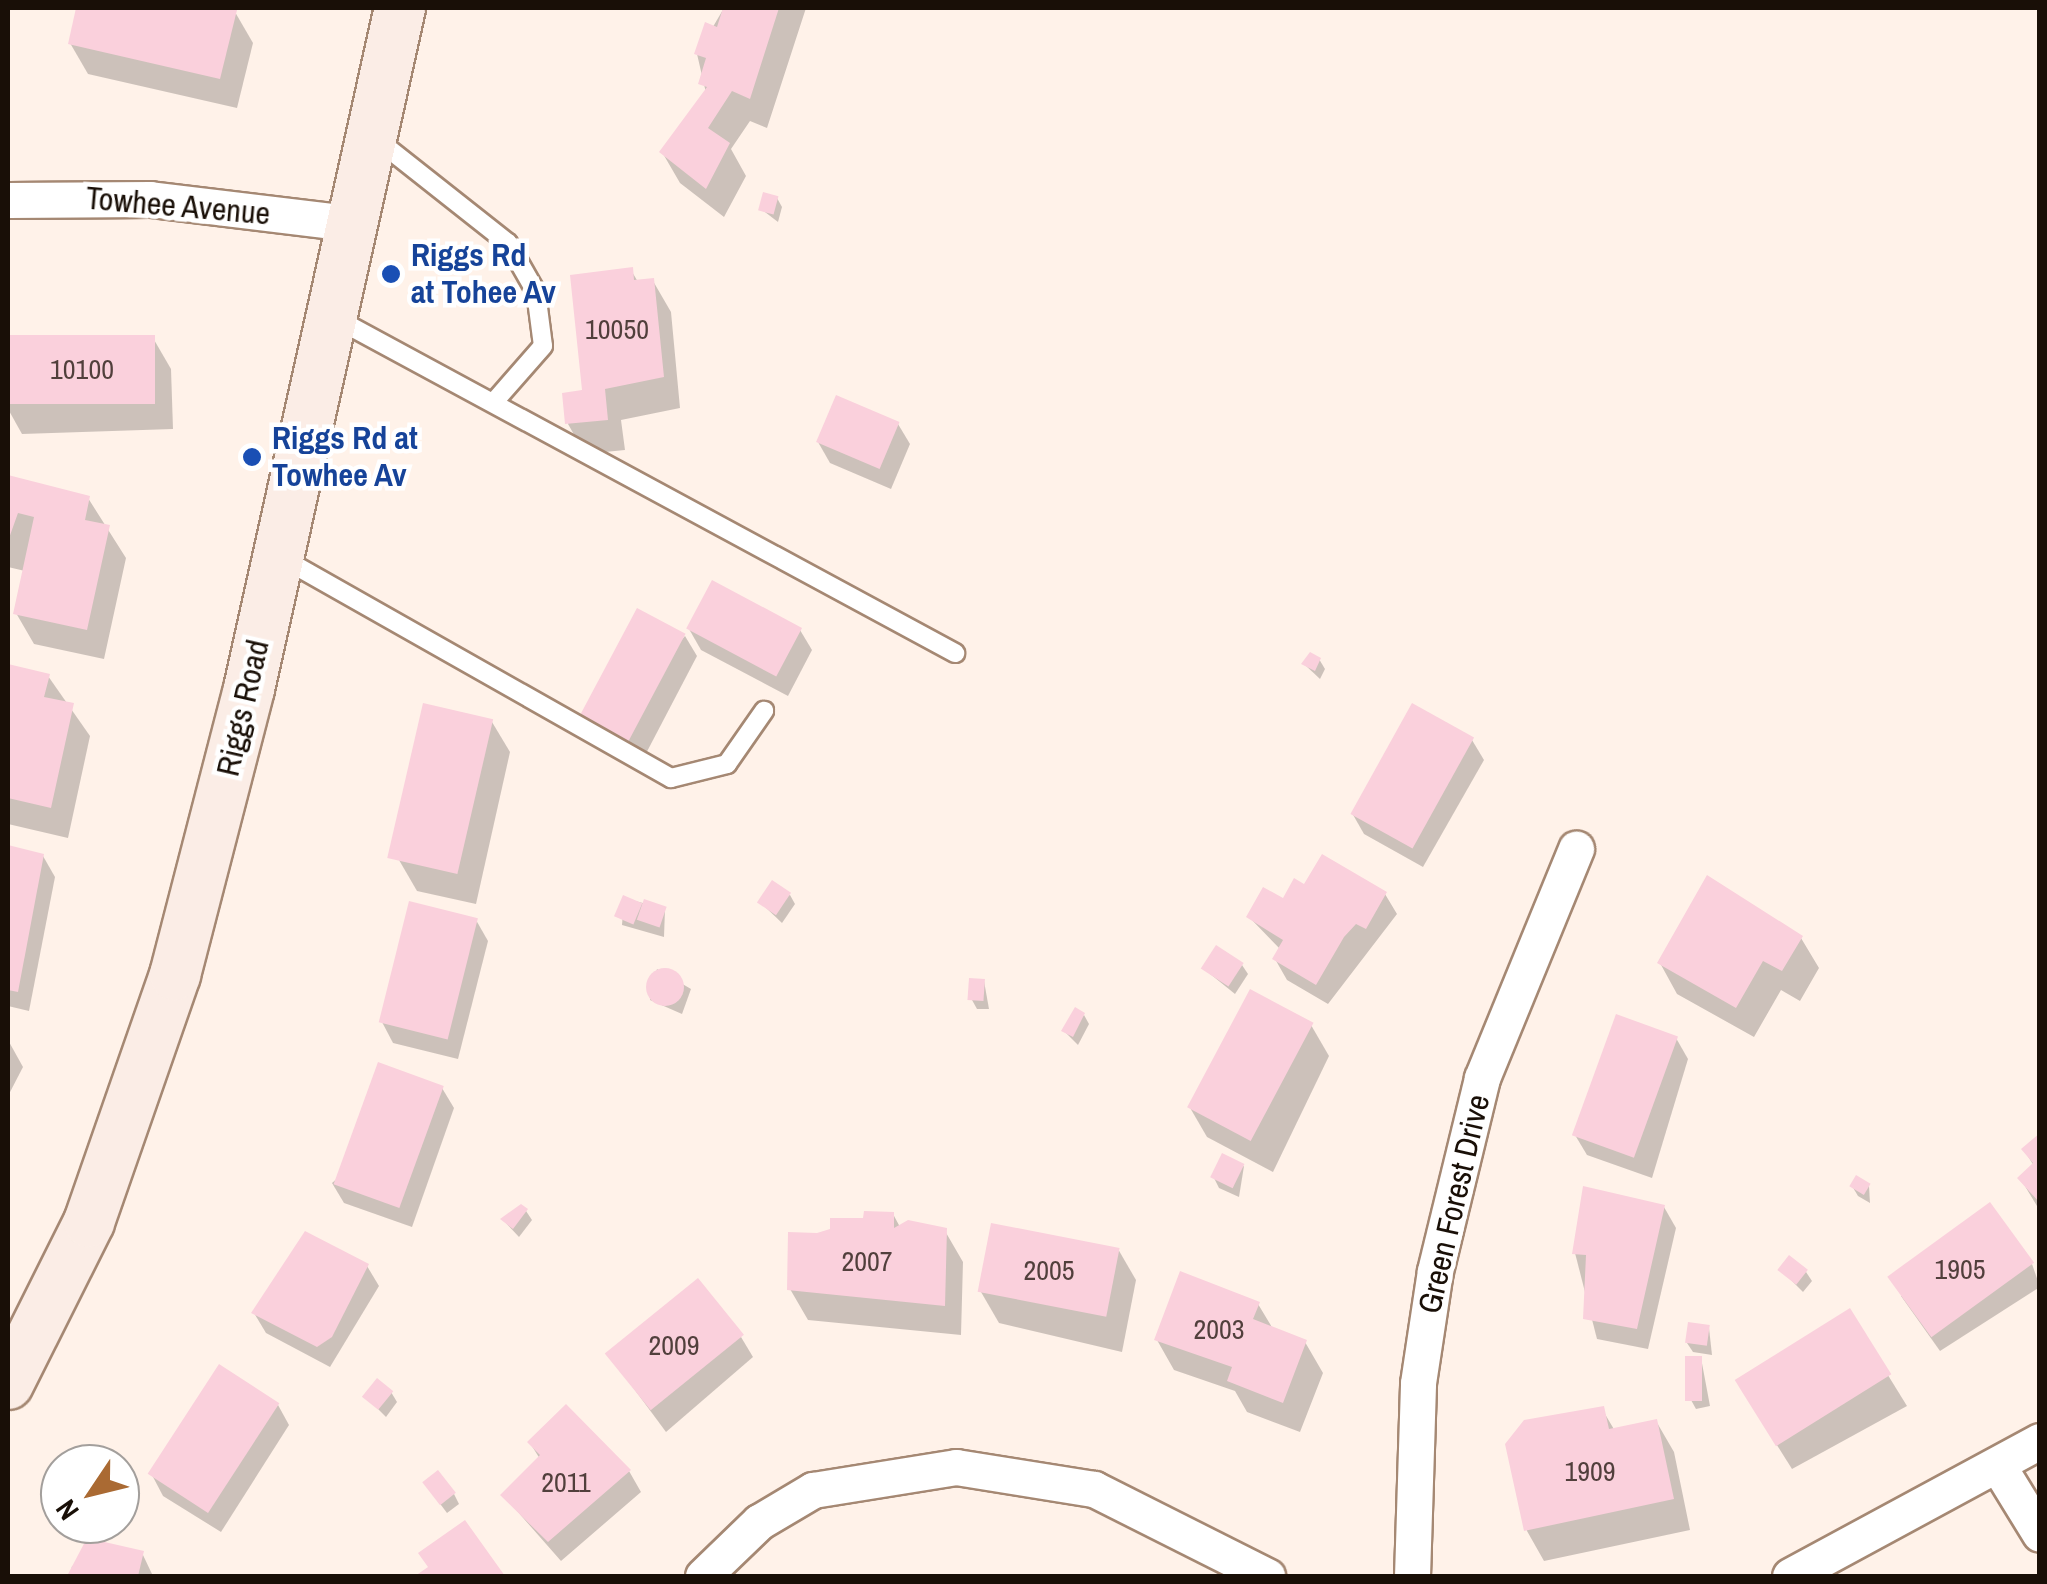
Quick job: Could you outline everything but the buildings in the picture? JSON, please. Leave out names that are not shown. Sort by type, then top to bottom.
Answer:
[{"type":"main road","name":"Riggs Road","points":[[8,1384],[134,1108],[215,826],[278,555],[326,314],[400,8]]},
{"type":"street","name":"Towhee Avenue","points":[[8,200],[150,200],[348,223]]},
{"type":"street","name":"Green Forest Drive","points":[[1412,1576],[1418,1383],[1435,1270],[1482,1078],[1576,849]]},
{"type":"street","points":[[1790,1576],[2000,1469],[2040,1441]]},
{"type":"street","points":[[703,1576],[758,1522],[813,1490],[956,1467],[1094,1490],[1267,1576]]},
{"type":"street","points":[[2000,1469],[2040,1534]]},
{"type":"lane","points":[[368,132],[508,244],[536,292],[543,346],[494,402]]},
{"type":"lane","points":[[326,314],[955,653]]},
{"type":"lane","points":[[278,555],[671,778],[726,764],[764,711]]},
{"type":"place","name":"Riggs Rd at Tohee Av","points":[[391,274]]},
{"type":"place","name":"Riggs Rd at Towhee Av","points":[[252,457]]}]
